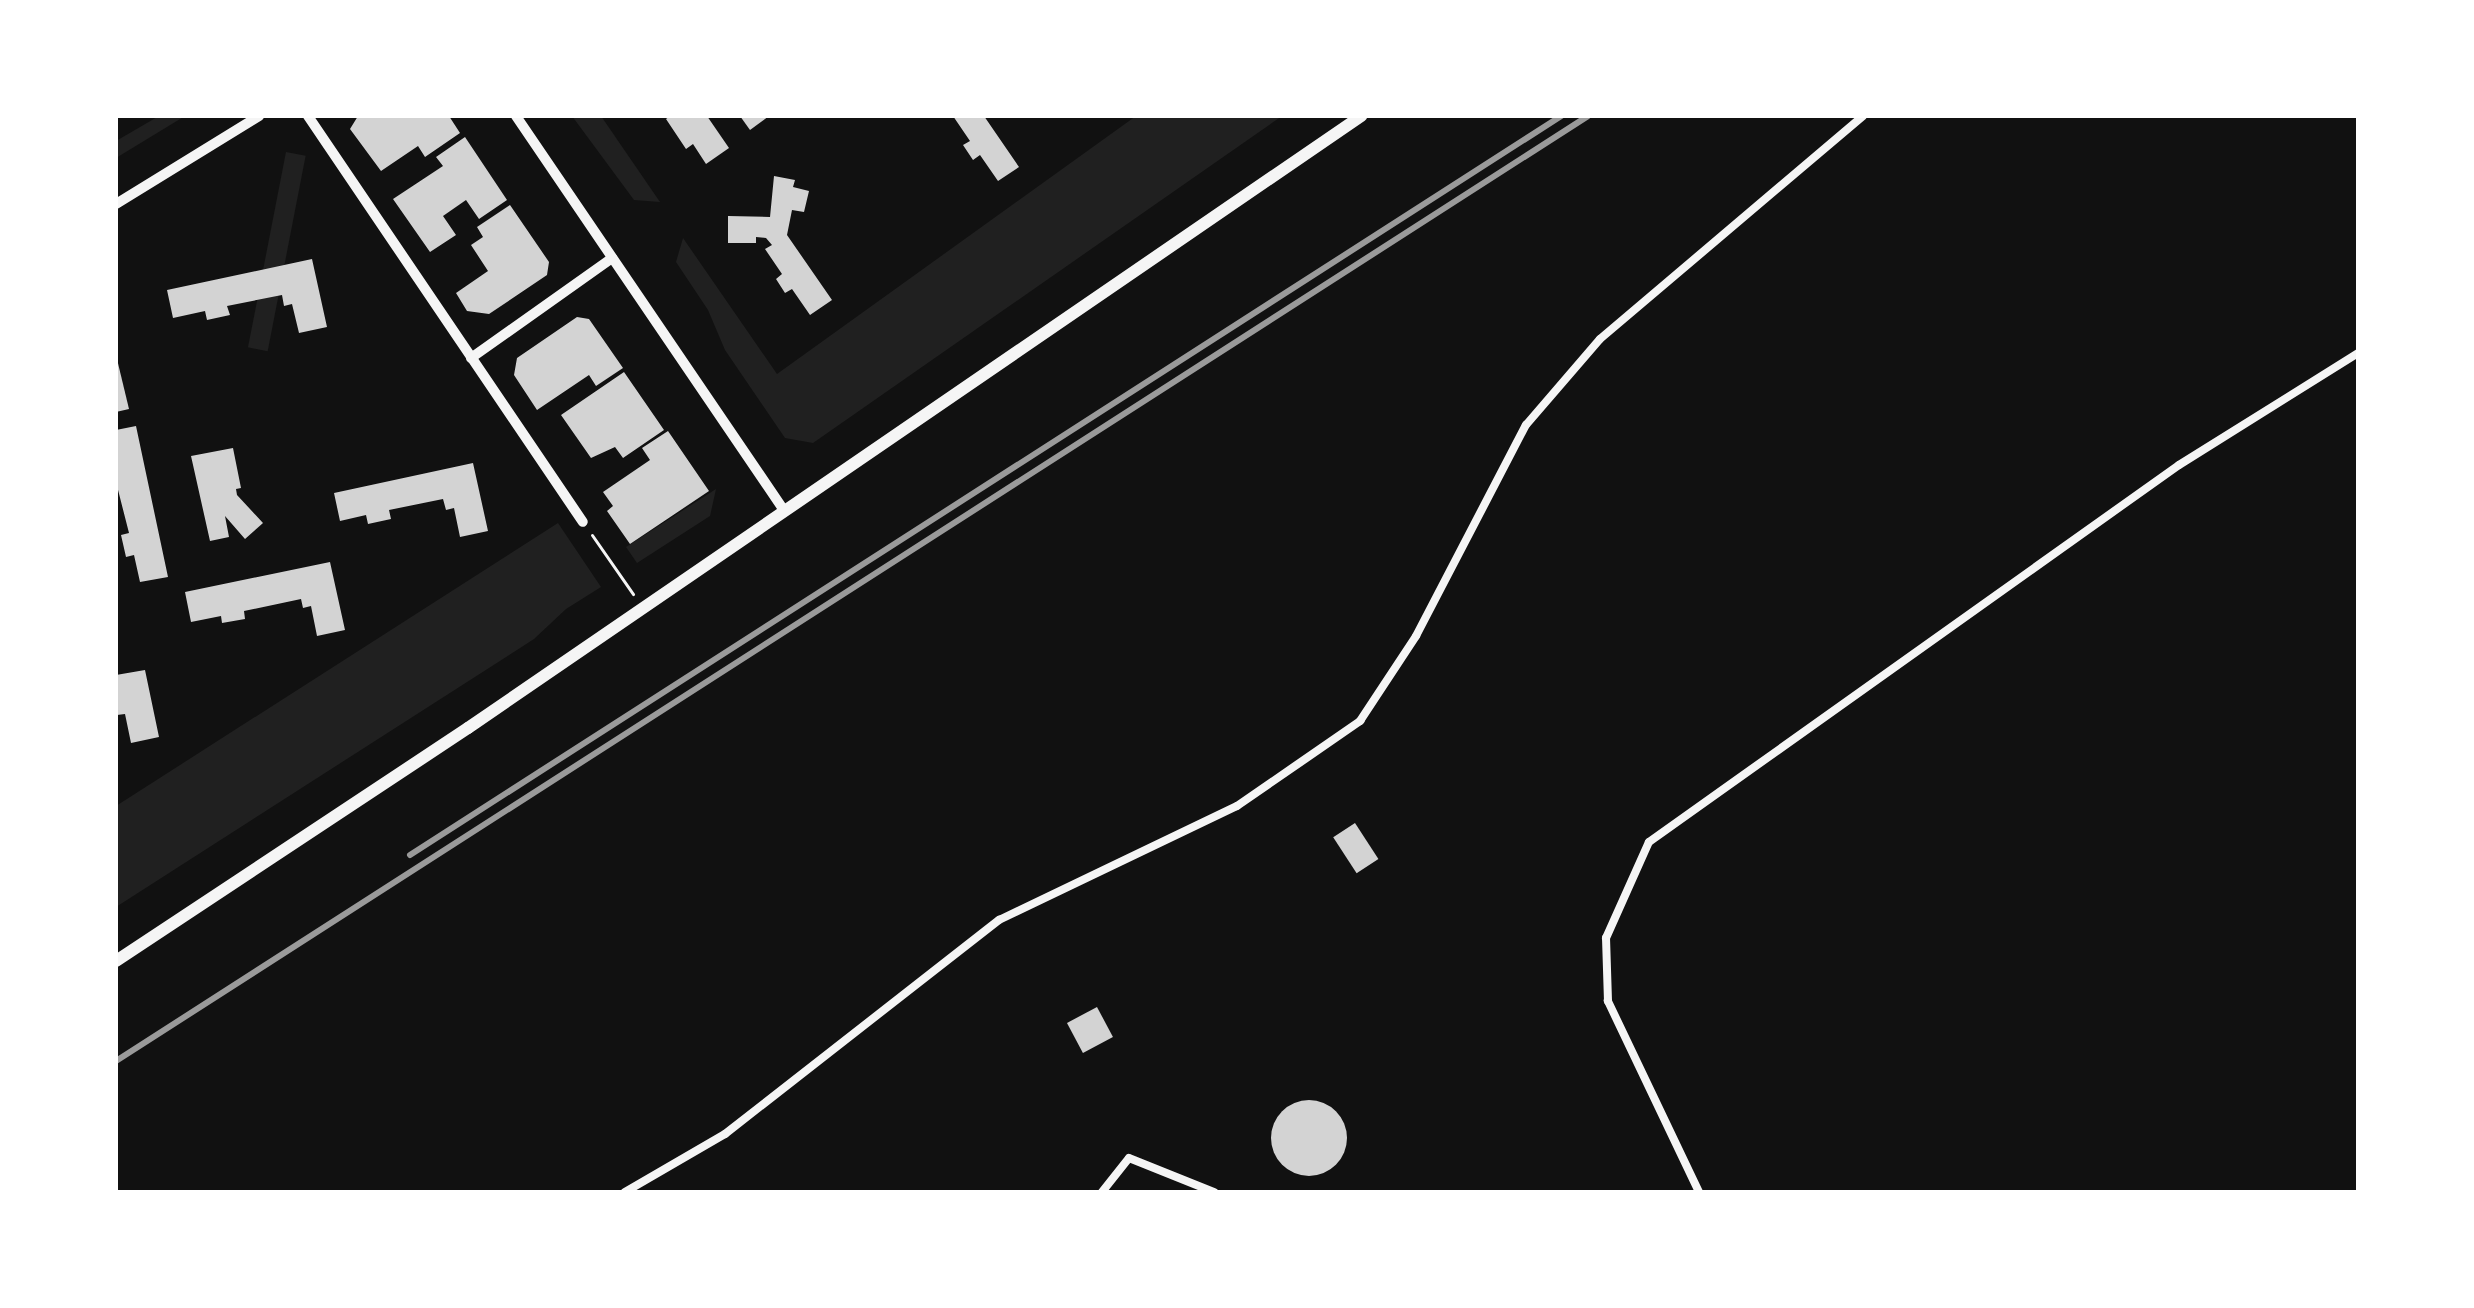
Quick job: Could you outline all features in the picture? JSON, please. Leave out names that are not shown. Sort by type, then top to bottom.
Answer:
[{"type":"main road","points":[[116,961],[468,728],[1361,116]]},
{"type":"street","points":[[116,204],[259,116]]},
{"type":"street","points":[[308,116],[583,522]]},
{"type":"street","points":[[516,116],[784,510]]},
{"type":"street","points":[[625,1192],[725,1134],[999,920],[1237,806],[1360,721],[1416,636],[1526,425],[1600,339],[1863,116]]},
{"type":"street","points":[[471,358],[612,258]]},
{"type":"street","points":[[1699,1192],[1608,1001],[1606,938],[1649,842],[2179,465],[2358,353]]},
{"type":"street","points":[[1102,1192],[1129,1158],[1214,1192]]},
{"type":"path","points":[[583,522],[641,607]]},
{"type":"shaded area","points":[[159,116],[185,116],[116,158],[116,141]]},
{"type":"shaded area","points":[[572,116],[601,116],[660,202],[634,200]]},
{"type":"shaded area","points":[[1136,116],[1282,116],[813,443],[785,438],[725,350],[708,310],[676,262],[683,238],[777,374]]},
{"type":"shaded area","points":[[286,152],[306,156],[268,351],[248,347]]},
{"type":"shaded area","points":[[716,489],[710,516],[637,563],[626,547]]},
{"type":"shaded area","points":[[558,523],[601,587],[566,609],[534,639],[116,907],[116,806]]},
{"type":"building","points":[[358,116],[449,116],[460,133],[425,157],[418,146],[381,171],[350,129]]},
{"type":"building","points":[[670,116],[707,116],[729,148],[706,164],[693,144],[686,149],[666,119]]},
{"type":"building","points":[[740,116],[769,116],[750,130]]},
{"type":"building","points":[[953,116],[984,116],[1019,167],[998,181],[980,155],[973,160],[963,145],[970,141]]},
{"type":"building","points":[[465,137],[507,200],[479,219],[466,200],[443,216],[456,235],[430,252],[393,199],[443,166],[436,157]]},
{"type":"building","points":[[774,176],[795,180],[793,187],[809,191],[804,212],[792,210],[787,235],[832,300],[810,315],[792,289],[785,293],[776,279],[782,274],[765,249],[772,245],[766,238],[756,237],[756,243],[728,243],[728,216],[770,217]]},
{"type":"building","points":[[510,205],[549,262],[547,275],[489,314],[467,311],[456,293],[488,271],[471,245],[483,237],[477,227]]},
{"type":"building","points":[[312,259],[327,327],[299,333],[292,304],[284,306],[282,295],[227,306],[230,315],[207,320],[205,311],[173,318],[167,290]]},
{"type":"building","points":[[577,317],[589,319],[623,368],[596,386],[589,375],[537,410],[514,375],[517,358]]},
{"type":"building","points":[[116,355],[129,409],[116,412]]},
{"type":"building","points":[[624,372],[664,430],[623,458],[615,447],[591,458],[561,415]]},
{"type":"building","points":[[136,426],[168,577],[140,582],[134,555],[126,557],[121,535],[129,533],[116,482],[116,430]]},
{"type":"building","points":[[668,431],[709,491],[630,544],[607,511],[613,506],[603,492],[650,460],[642,448]]},
{"type":"building","points":[[233,448],[241,488],[236,489],[237,495],[263,523],[245,539],[225,516],[229,537],[210,541],[191,456]]},
{"type":"building","points":[[473,463],[488,531],[460,537],[454,508],[446,510],[443,499],[389,510],[391,519],[368,524],[366,515],[340,521],[334,493]]},
{"type":"building","points":[[330,562],[345,630],[317,636],[311,606],[303,608],[301,599],[244,611],[245,619],[222,623],[221,616],[191,622],[185,592]]},
{"type":"building","points":[[145,670],[159,737],[131,743],[125,714],[117,715],[116,675]]},
{"type":"building","points":[[1355,823],[1378,859],[1357,873],[1333,837]]},
{"type":"building","points":[[1097,1007],[1113,1037],[1083,1053],[1067,1023]]},
{"type":"building","points":[[1309,1100],[1324,1103],[1336,1111],[1344,1123],[1347,1138],[1344,1153],[1336,1165],[1324,1173],[1309,1176],[1294,1173],[1282,1165],[1274,1153],[1271,1138],[1274,1123],[1282,1111],[1294,1103]]},
{"type":"railway","points":[[410,855],[1561,116]]},
{"type":"railway","points":[[116,1061],[1588,116]]}]
